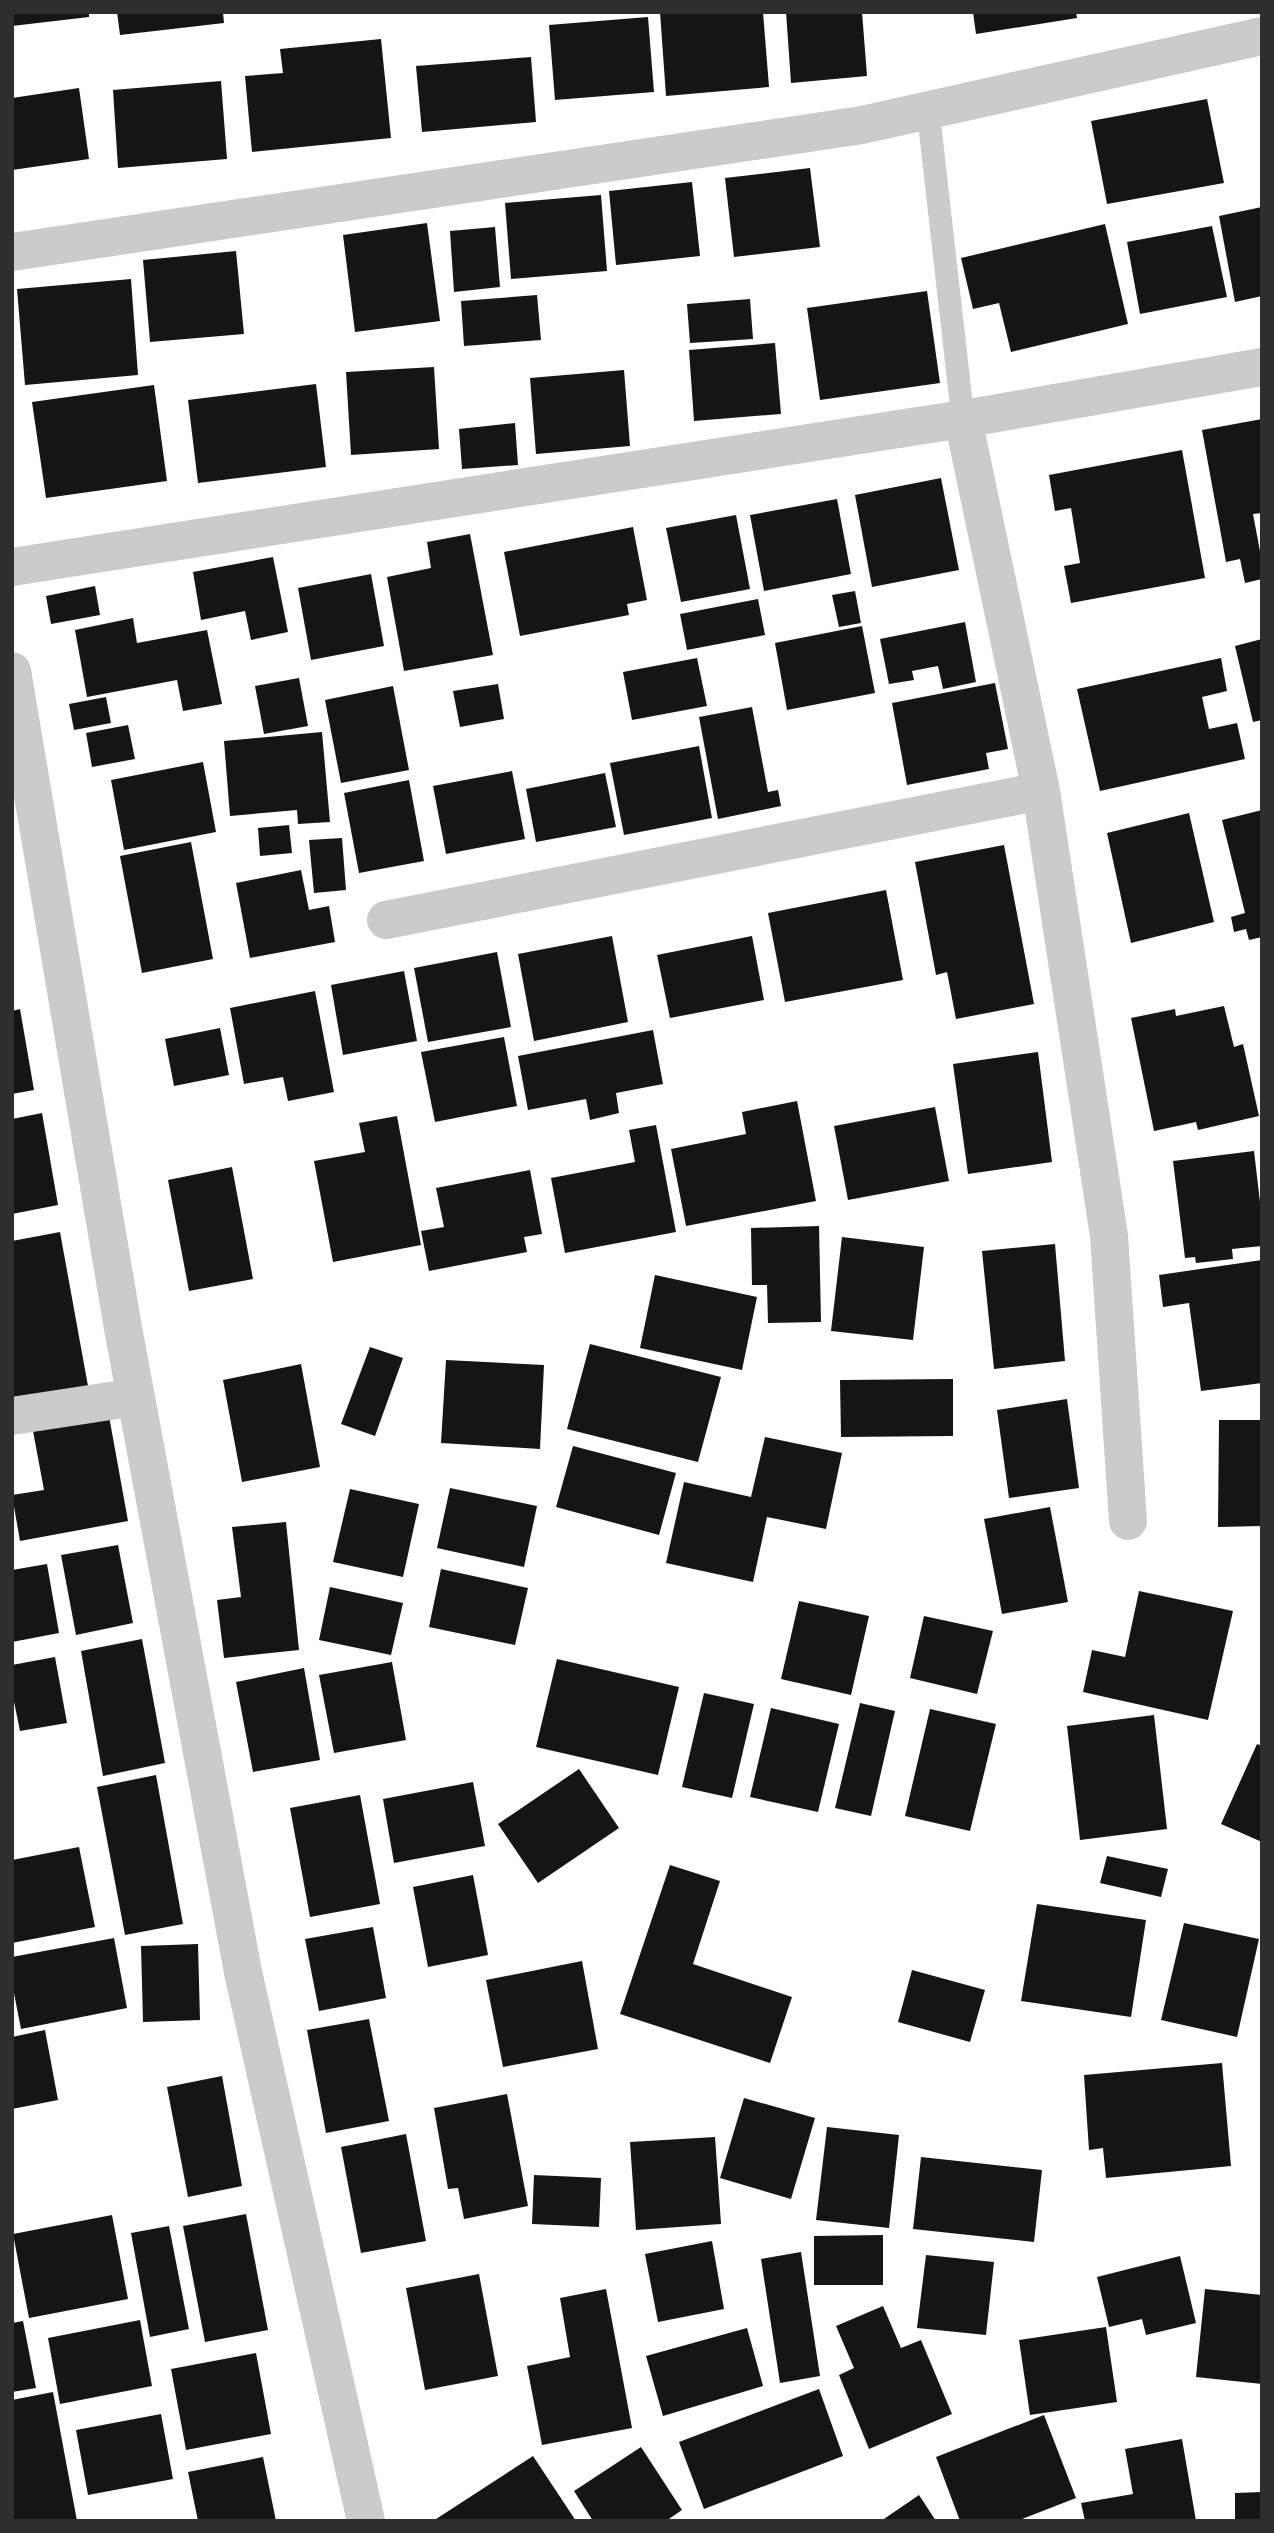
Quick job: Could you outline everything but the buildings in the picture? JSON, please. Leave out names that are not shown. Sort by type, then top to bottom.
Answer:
[{"type":"street","points":[[12,252],[862,125],[1262,36]]},
{"type":"street","points":[[12,568],[963,419],[1262,367]]},
{"type":"street","points":[[963,419],[1041,791],[1109,1237],[1128,1521]]},
{"type":"street","points":[[12,671],[136,1397],[243,1972],[366,2521]]},
{"type":"street","points":[[386,920],[1041,791]]},
{"type":"street","points":[[12,1416],[136,1397]]},
{"type":"lane","points":[[928,110],[963,419]]}]
